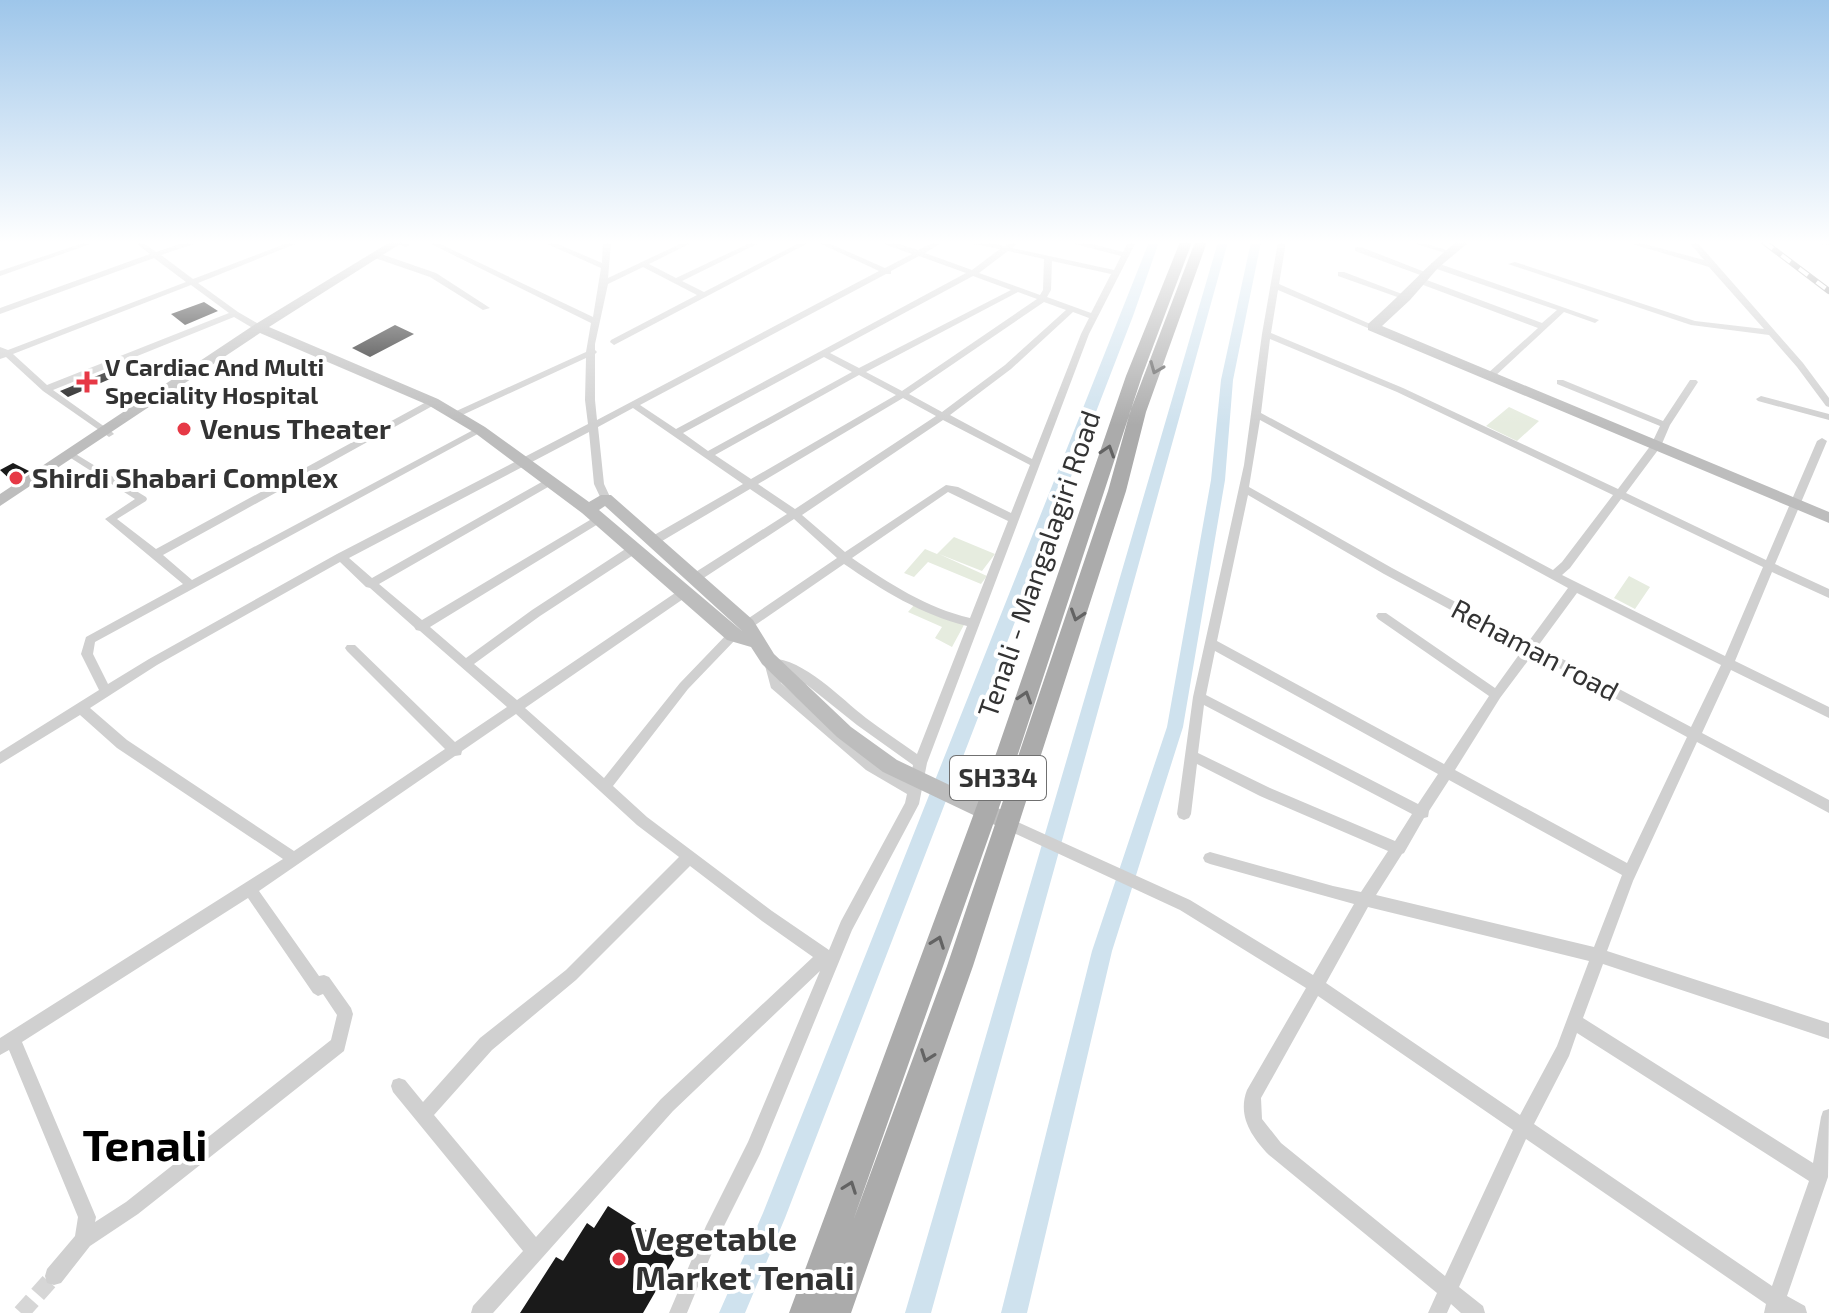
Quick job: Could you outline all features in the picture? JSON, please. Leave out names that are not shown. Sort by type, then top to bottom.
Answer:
[{"type":"main road","points":[[0,501],[306,303]]},
{"type":"main road","name":"Tenali - Mangalagiri Road","points":[[805,1313],[999,818],[1134,376],[1162,303]]},
{"type":"main road","name":"SH334","points":[[835,1313],[999,818],[1117,491],[1138,412],[1180,303]]},
{"type":"main road","points":[[1399,303],[1373,327],[1829,518]]},
{"type":"main road","points":[[264,330],[433,402],[455,415],[551,481],[634,549],[690,585]]},
{"type":"main road","points":[[593,514],[606,499],[653,541],[690,585],[745,634],[844,732],[890,766],[999,818]]},
{"type":"street","points":[[0,311],[21,303]]},
{"type":"street","points":[[2,352],[137,303]]},
{"type":"street","points":[[220,303],[264,330]]},
{"type":"street","points":[[478,303],[486,308]]},
{"type":"street","points":[[558,303],[597,322]]},
{"type":"street","points":[[600,303],[591,344],[590,400],[599,484],[606,499]]},
{"type":"street","points":[[614,342],[687,303]]},
{"type":"street","points":[[0,759],[106,692],[341,557],[828,303]]},
{"type":"street","points":[[678,432],[916,303]]},
{"type":"street","points":[[708,455],[990,303]]},
{"type":"street","points":[[653,541],[902,395],[1036,303]]},
{"type":"street","points":[[1053,303],[1094,317]]},
{"type":"street","points":[[678,1313],[712,1232],[754,1148],[828,958],[912,804],[920,763],[1033,463],[1101,303]]},
{"type":"street","points":[[1184,814],[1199,697],[1245,489],[1271,303]]},
{"type":"street","points":[[1317,303],[1373,327]]},
{"type":"street","points":[[1493,303],[1544,327]]},
{"type":"street","points":[[1541,303],[1595,320]]},
{"type":"street","points":[[1633,303],[1694,323],[1772,333]]},
{"type":"street","points":[[1746,303],[1829,404]]},
{"type":"street","points":[[1490,376],[1563,309]]},
{"type":"street","points":[[84,1240],[87,1217],[6,1043],[295,859],[456,751],[690,585],[943,416],[1047,334],[1070,310]]},
{"type":"street","points":[[46,389],[235,314]]},
{"type":"street","points":[[1266,334],[1400,390],[1829,594]]},
{"type":"street","points":[[2,352],[102,435]]},
{"type":"street","points":[[455,415],[593,352]]},
{"type":"street","points":[[823,353],[1033,463]]},
{"type":"street","points":[[1560,382],[1665,425]]},
{"type":"street","points":[[1554,575],[1566,565],[1656,446],[1665,425],[1693,382]]},
{"type":"street","points":[[1761,399],[1829,417]]},
{"type":"street","points":[[155,554],[433,402]]},
{"type":"street","points":[[633,404],[796,515],[845,559],[888,589],[933,611],[973,623]]},
{"type":"street","points":[[1256,414],[1575,587],[1829,713]]},
{"type":"street","points":[[106,692],[87,654],[90,640],[480,430]]},
{"type":"street","points":[[1437,1313],[1574,1022],[1630,872],[1728,662],[1822,441]]},
{"type":"street","points":[[71,455],[142,499],[110,519],[191,585]]},
{"type":"street","points":[[370,584],[551,481]]},
{"type":"street","points":[[604,787],[684,686],[745,634],[946,488],[954,489],[1013,519]]},
{"type":"street","name":"Rehaman road","points":[[1245,489],[1388,571],[1829,807]]},
{"type":"street","points":[[420,627],[593,514]]},
{"type":"street","points":[[465,665],[536,613],[634,549]]},
{"type":"street","points":[[341,557],[642,821],[828,958]]},
{"type":"street","points":[[1476,1313],[1275,1149],[1256,1128],[1250,1112],[1253,1096],[1365,899],[1496,695],[1533,649],[1575,587]]},
{"type":"street","points":[[1382,616],[1496,695]]},
{"type":"street","points":[[1211,643],[1630,872]]},
{"type":"street","points":[[351,648],[456,751]]},
{"type":"street","points":[[768,659],[798,670],[920,763]]},
{"type":"street","points":[[768,659],[775,685],[871,766],[914,791]]},
{"type":"street","points":[[1199,697],[1423,813]]},
{"type":"street","points":[[81,708],[122,744],[295,859]]},
{"type":"street","points":[[1193,756],[1265,792],[1399,849]]},
{"type":"street","points":[[999,818],[1185,905],[1315,985],[1775,1306],[1798,1313]]},
{"type":"street","points":[[423,1114],[486,1044],[571,975],[690,856]]},
{"type":"street","points":[[1210,858],[1599,956],[1829,1031]]},
{"type":"street","points":[[54,1276],[84,1240],[132,1208],[338,1045],[345,1014],[250,889]]},
{"type":"street","points":[[480,1313],[667,1105],[828,958]]},
{"type":"street","points":[[1574,1022],[1819,1177]]},
{"type":"street","points":[[399,1086],[536,1252]]},
{"type":"street","points":[[1775,1306],[1819,1177],[1829,1117]]},
{"type":"shaded area","points":[[1509,407],[1539,421],[1517,441],[1486,426]]},
{"type":"shaded area","points":[[954,537],[995,554],[982,571],[939,554],[987,576],[981,584],[928,562],[914,577],[904,573],[925,549],[937,554]]},
{"type":"shaded area","points":[[1629,576],[1650,587],[1635,609],[1614,598]]},
{"type":"shaded area","points":[[915,604],[965,623],[952,647],[935,638],[942,627],[908,612]]},
{"type":"building","points":[[200,303],[218,311],[185,325],[171,314]]},
{"type":"building","points":[[395,325],[414,334],[370,357],[352,348]]},
{"type":"building","name":"V Cardiac And Multi Speciality Hospital","points":[[109,371],[117,376],[68,397],[60,391]]},
{"type":"building","name":"Shirdi Shabari Complex","points":[[13,463],[29,471],[13,482],[0,470]]},
{"type":"building","name":"Vegetable Market Tenali","points":[[608,1206],[679,1251],[643,1313],[520,1313],[556,1257],[563,1261],[587,1223],[594,1228]]},
{"type":"waterway","points":[[732,1313],[773,1218],[1132,303]]},
{"type":"waterway","points":[[918,1313],[1206,303]]},
{"type":"waterway","points":[[1014,1313],[1102,951],[1175,727],[1218,480],[1227,380],[1243,303]]},
{"type":"tunnel","points":[[21,1313],[54,1276]]},
{"type":"place","name":"V Cardiac And Multi Speciality Hospital","points":[[87,382]]},
{"type":"place","name":"Venus Theater","points":[[184,429]]},
{"type":"place","name":"Shirdi Shabari Complex","points":[[16,478]]},
{"type":"place","name":"Vegetable Market Tenali","points":[[619,1259]]},
{"type":"district","name":"Tenali","points":[[145,1146]]}]
